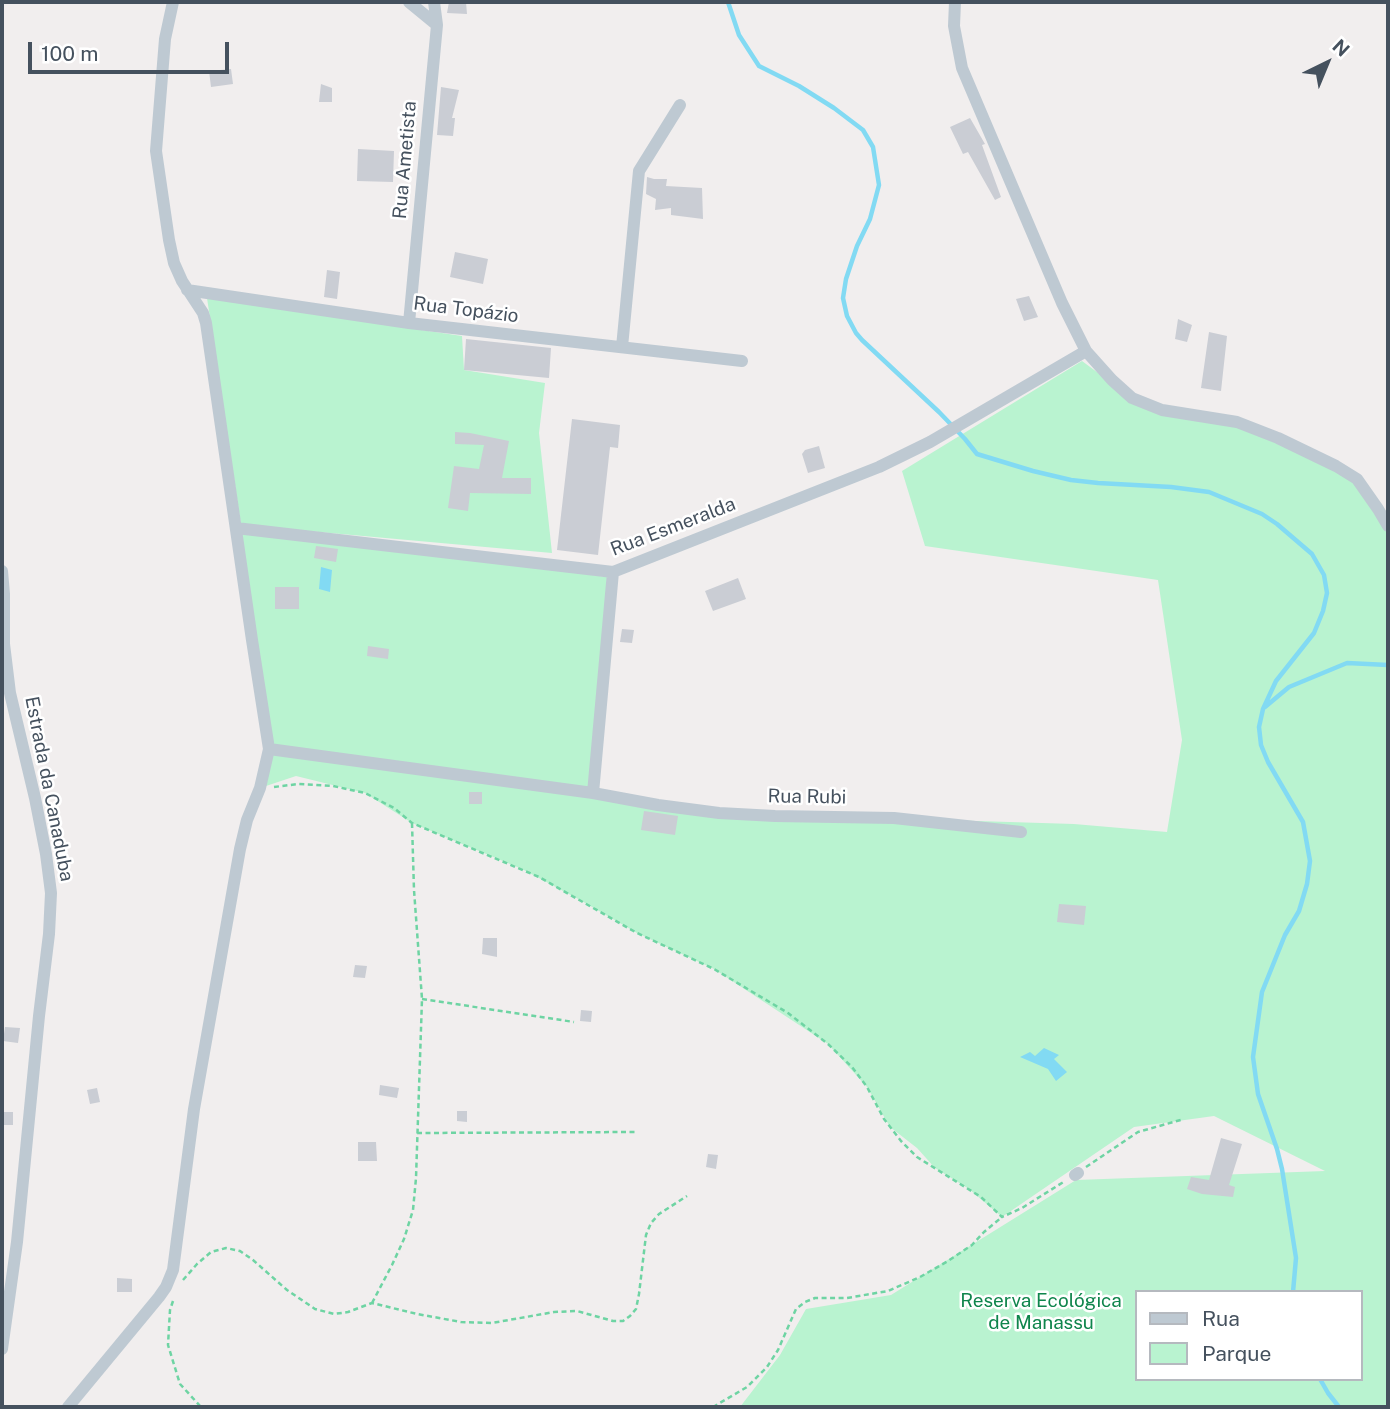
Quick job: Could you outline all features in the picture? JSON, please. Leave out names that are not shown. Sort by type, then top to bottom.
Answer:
[{"type":"street","points":[[68,1407],[147,1313],[166,1287],[173,1270],[194,1109],[240,849],[247,820],[260,788],[269,749],[205,323],[174,263],[156,152],[165,39],[173,2]]},
{"type":"street","points":[[409,2],[437,25]]},
{"type":"street","name":"Rua Ametista","points":[[409,323],[437,25],[434,2]]},
{"type":"street","points":[[955,2],[954,26],[962,68],[1062,303],[1086,351],[1132,398],[1162,410],[1237,422],[1336,466],[1357,480],[1388,526]]},
{"type":"street","points":[[622,347],[639,171],[680,105]]},
{"type":"street","name":"Rua Topázio","points":[[187,290],[409,323],[742,361]]},
{"type":"street","name":"Rua Esmeralda","points":[[236,528],[613,572],[879,467],[930,443],[1086,351]]},
{"type":"street","name":"Estrada da Canaduba","points":[[2,570],[4,644],[10,693],[37,809],[51,893],[50,934],[39,1016],[17,1242],[2,1349]]},
{"type":"street","points":[[593,793],[613,572]]},
{"type":"street","name":"Rua Rubi","points":[[269,749],[719,813],[894,818],[1021,832]]},
{"type":"path","points":[[260,788],[298,784],[333,786],[365,793],[394,807],[412,823],[538,877],[637,933],[714,969],[788,1013],[828,1044],[852,1067],[867,1087],[884,1119],[917,1157],[981,1197],[1002,1217]]},
{"type":"path","points":[[372,1303],[404,1240],[413,1210],[416,1178],[422,999],[412,823]]},
{"type":"path","points":[[422,999],[574,1022]]},
{"type":"path","points":[[713,1407],[747,1387],[767,1367],[778,1350],[796,1309],[805,1302],[815,1298],[847,1298],[888,1291],[920,1277],[972,1245],[1002,1217],[1030,1203],[1138,1132],[1184,1119]]},
{"type":"path","points":[[416,1133],[635,1132]]},
{"type":"path","points":[[166,1287],[177,1288],[211,1252],[226,1248],[240,1251],[253,1259],[287,1290],[315,1309],[334,1314],[372,1303],[461,1322],[492,1323],[554,1312],[577,1311],[613,1321],[623,1321],[636,1309],[646,1235],[651,1223],[659,1214],[687,1196]]},
{"type":"path","points":[[173,1299],[168,1345],[180,1384],[201,1407]]},
{"type":"green space","points":[[207,298],[462,336],[464,370],[545,383],[539,433],[552,553],[241,525]]},
{"type":"green space","name":"Reserva Ecológica de Manassu","points":[[1082,361],[1132,398],[1237,422],[1357,479],[1388,526],[1388,1407],[740,1407],[780,1355],[806,1309],[891,1295],[1076,1180],[1325,1171],[1214,1116],[1134,1127],[1002,1217],[969,1189],[935,1168],[917,1148],[890,1127],[867,1087],[828,1044],[714,969],[637,933],[522,869],[412,823],[365,793],[296,776],[260,788],[269,749],[236,528],[607,577],[593,792],[719,813],[1074,824],[1167,832],[1182,740],[1158,580],[925,546],[902,471]]},
{"type":"water","points":[[321,567],[332,570],[330,592],[319,589]]},
{"type":"water","points":[[1044,1048],[1059,1055],[1054,1059],[1067,1072],[1056,1081],[1048,1069],[1020,1057],[1030,1052],[1035,1056]]},
{"type":"building","points":[[449,2],[466,2],[467,14],[447,13]]},
{"type":"building","points":[[231,69],[233,84],[211,87],[209,71]]},
{"type":"building","points":[[321,84],[332,88],[332,102],[319,102]]},
{"type":"building","points":[[441,87],[459,90],[452,118],[455,118],[453,136],[437,135]]},
{"type":"building","points":[[970,118],[985,144],[982,145],[1001,197],[995,200],[968,152],[963,154],[950,127]]},
{"type":"building","points":[[358,149],[394,151],[393,182],[357,181]]},
{"type":"building","points":[[647,177],[667,179],[666,186],[702,188],[703,219],[671,215],[671,208],[655,210],[656,199],[646,194]]},
{"type":"building","points":[[455,252],[488,259],[483,284],[450,277]]},
{"type":"building","points":[[327,270],[340,272],[337,299],[324,297]]},
{"type":"building","points":[[1029,296],[1038,317],[1024,321],[1016,299]]},
{"type":"building","points":[[1178,319],[1192,325],[1187,342],[1175,339]]},
{"type":"building","points":[[1209,332],[1227,336],[1221,391],[1201,388]]},
{"type":"building","points":[[466,339],[551,348],[549,378],[464,370]]},
{"type":"building","points":[[572,419],[620,425],[618,448],[610,447],[598,555],[557,550]]},
{"type":"building","points":[[455,432],[509,441],[502,478],[531,478],[531,494],[470,493],[468,511],[448,508],[454,466],[479,469],[484,445],[455,444]]},
{"type":"building","points":[[819,446],[825,468],[808,473],[802,454],[805,450]]},
{"type":"building","points":[[316,546],[338,549],[336,562],[314,558]]},
{"type":"building","points":[[738,578],[746,599],[713,611],[705,591]]},
{"type":"building","points":[[275,587],[299,587],[299,609],[275,609]]},
{"type":"building","points":[[622,629],[634,630],[632,643],[620,642]]},
{"type":"building","points":[[368,646],[389,649],[388,659],[367,656]]},
{"type":"building","points":[[469,792],[482,792],[482,804],[469,804]]},
{"type":"building","points":[[644,811],[678,816],[675,835],[641,830]]},
{"type":"building","points":[[1059,904],[1086,906],[1084,925],[1057,922]]},
{"type":"building","points":[[483,938],[497,938],[497,957],[482,954]]},
{"type":"building","points":[[355,965],[367,966],[365,978],[353,977]]},
{"type":"building","points":[[581,1010],[592,1011],[591,1022],[580,1021]]},
{"type":"building","points":[[5,1027],[20,1028],[18,1043],[3,1041]]},
{"type":"building","points":[[380,1085],[399,1088],[397,1098],[379,1095]]},
{"type":"building","points":[[97,1088],[100,1102],[90,1104],[87,1090]]},
{"type":"building","points":[[457,1111],[467,1111],[467,1122],[457,1121]]},
{"type":"building","points":[[2,1112],[13,1112],[13,1125],[2,1125]]},
{"type":"building","points":[[1221,1138],[1242,1144],[1229,1185],[1235,1187],[1233,1197],[1202,1194],[1187,1189],[1191,1177],[1209,1180]]},
{"type":"building","points":[[358,1142],[376,1142],[377,1161],[358,1161]]},
{"type":"building","points":[[708,1154],[718,1155],[716,1169],[706,1167]]},
{"type":"building","points":[[117,1278],[132,1279],[132,1292],[117,1292]]},
{"type":"waterway","points":[[728,2],[739,35],[759,66],[834,108],[863,130],[873,147],[879,185],[870,219],[846,279],[843,298],[847,316],[862,340],[939,412],[977,454],[1071,480],[1209,492],[1262,514],[1277,524],[1312,554],[1324,575],[1327,593],[1314,633],[1276,681],[1263,709],[1259,727],[1261,745],[1268,762],[1303,822],[1310,861],[1299,911],[1285,935],[1262,992],[1253,1057],[1258,1094],[1282,1169],[1296,1258],[1293,1290]]},
{"type":"waterway","points":[[1265,707],[1289,687],[1347,663],[1388,665]]},
{"type":"waterway","points":[[1321,1381],[1339,1407]]}]
